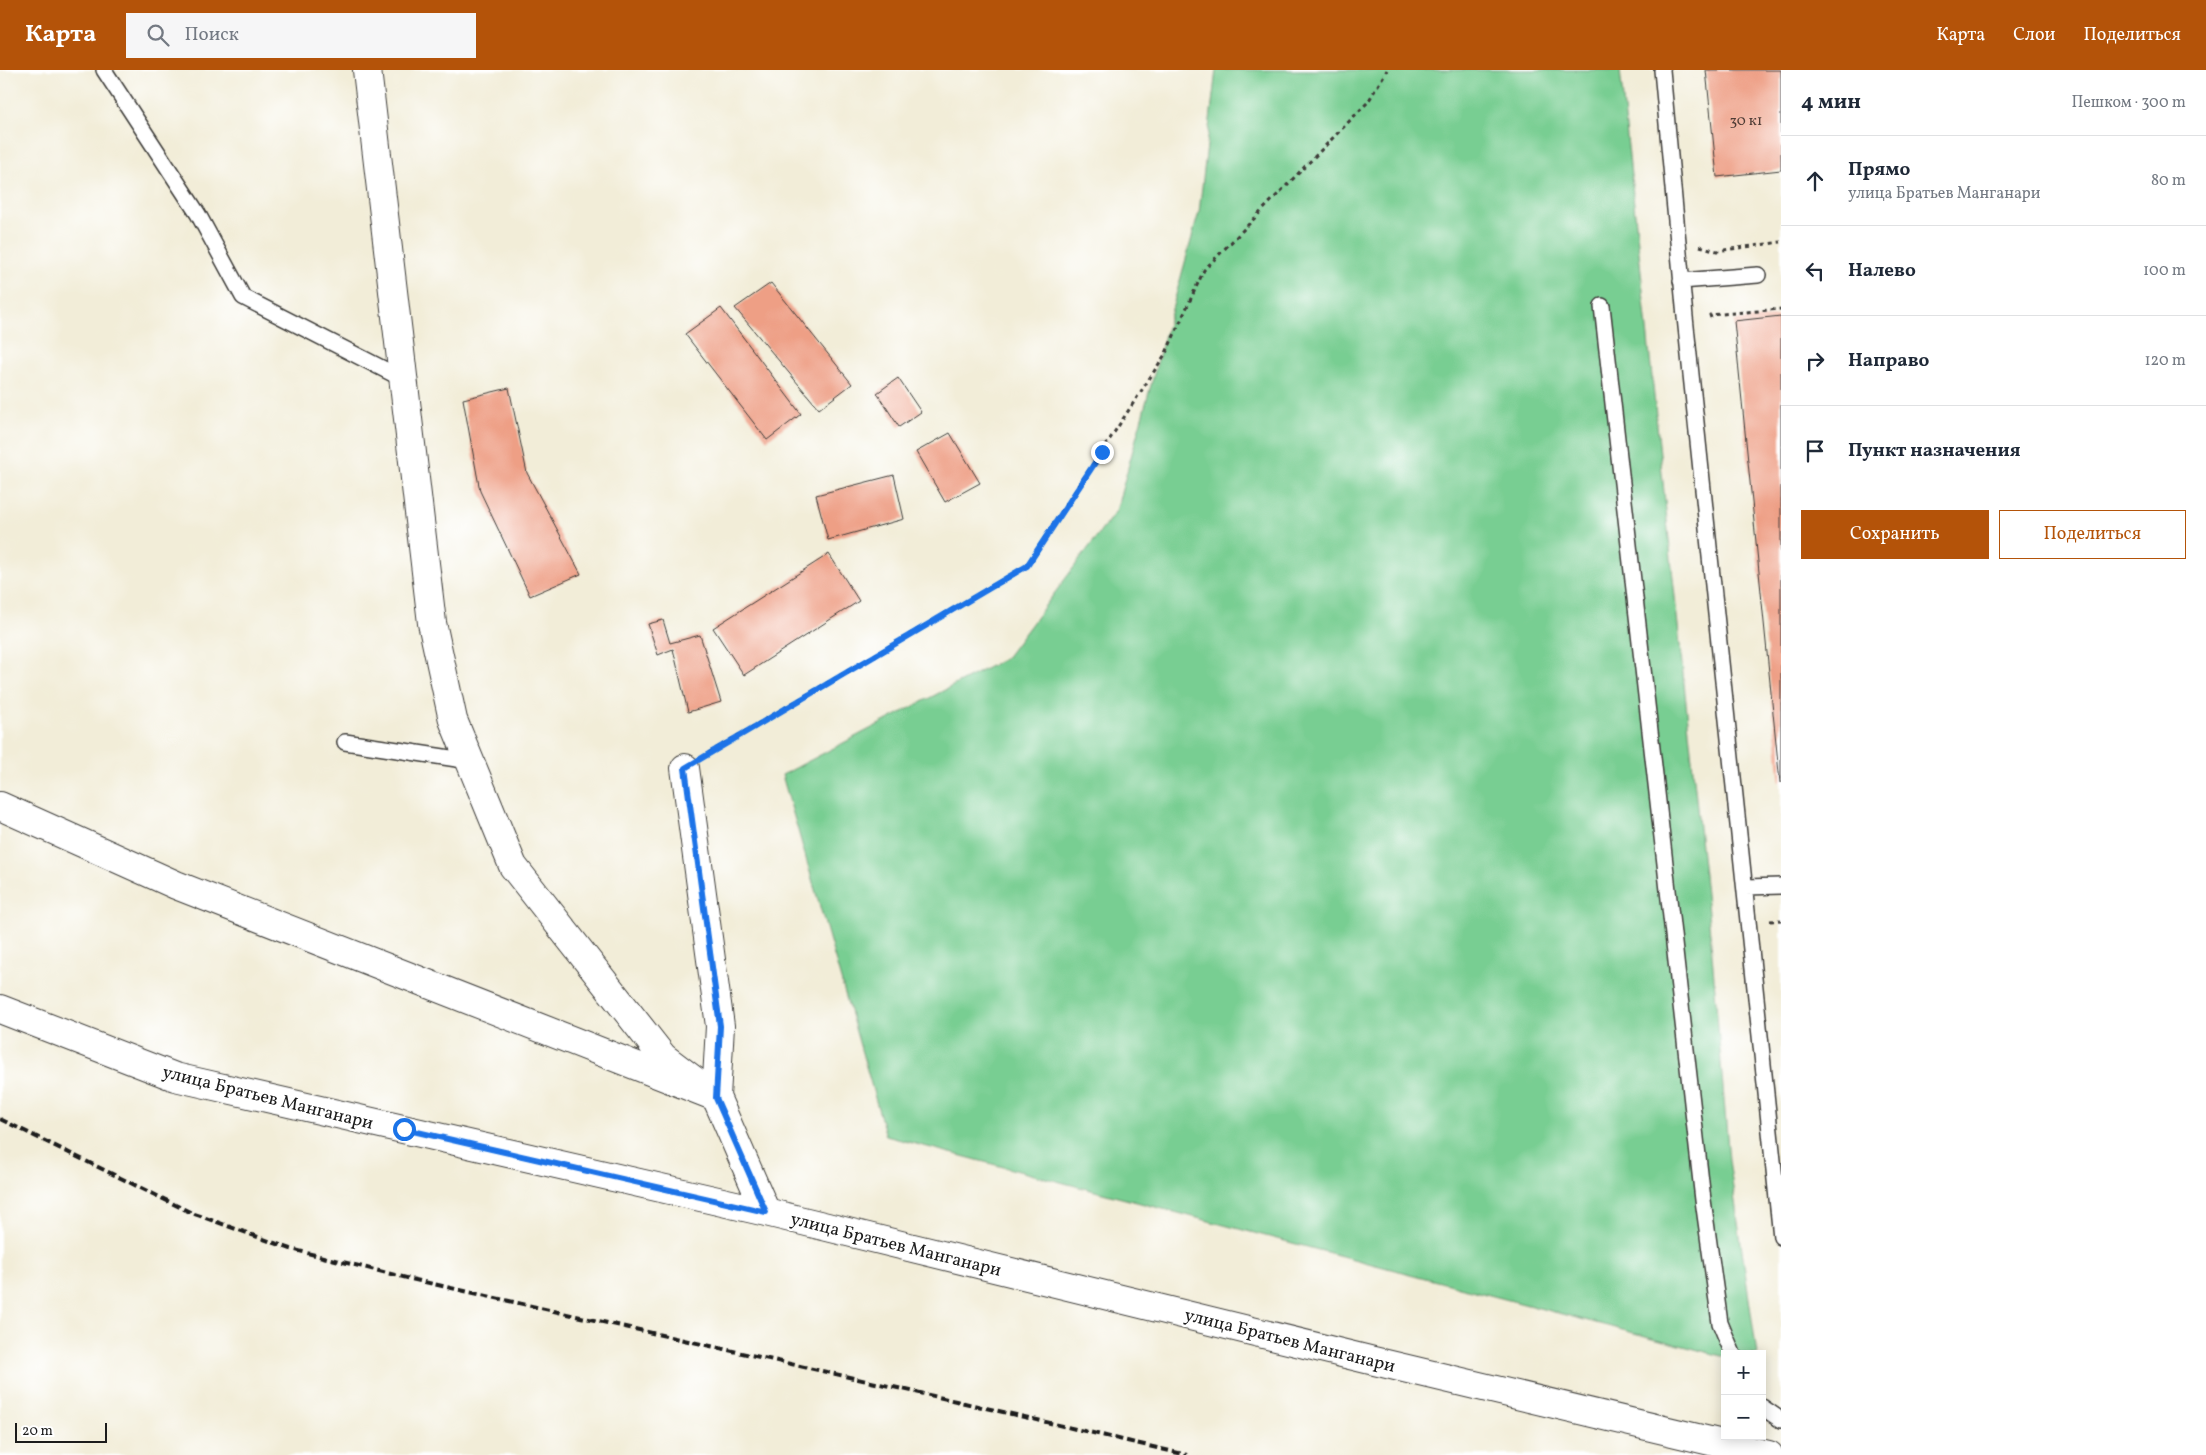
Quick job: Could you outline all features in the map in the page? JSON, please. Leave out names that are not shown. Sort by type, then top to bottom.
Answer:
[{"type":"street","points":[[367,70],[432,623],[453,720],[512,866],[663,1057],[716,1098]]},
{"type":"street","points":[[685,768],[720,1026],[716,1098],[766,1212]]},
{"type":"street","points":[[0,806],[176,885],[716,1098]]},
{"type":"street","name":"улица Братьев Манганари","points":[[0,1009],[175,1077],[766,1212],[1374,1361],[1769,1455]]},
{"type":"lane","points":[[104,70],[198,214],[243,297],[403,379]]},
{"type":"lane","points":[[1662,70],[1682,281],[1781,1237]]},
{"type":"lane","points":[[1682,281],[1758,276]]},
{"type":"lane","points":[[1602,306],[1703,1200],[1720,1323],[1731,1350]]},
{"type":"lane","points":[[345,742],[470,761]]},
{"type":"lane","points":[[1746,887],[1774,886]]},
{"type":"lane","points":[[1766,1410],[1781,1420]]},
{"type":"path","points":[[685,768],[1027,566],[1166,354],[1204,270],[1368,102],[1387,70]]},
{"type":"path","points":[[1699,245],[1717,251],[1781,242]]},
{"type":"path","points":[[1711,325],[1710,315],[1781,309]]},
{"type":"path","points":[[1770,920],[1774,886]]},
{"type":"green space","points":[[1216,70],[1620,70],[1711,942],[1729,1160],[1756,1350],[1721,1350],[1721,1356],[886,1136],[782,775],[1006,658],[1116,511],[1199,212]]},
{"type":"building","points":[[1706,70],[1781,70],[1781,170],[1717,177]]},
{"type":"building","points":[[771,283],[852,384],[819,409],[735,308]]},
{"type":"building","points":[[721,308],[801,414],[767,440],[685,334]]},
{"type":"building","points":[[1781,316],[1781,783],[1780,783],[1734,321]]},
{"type":"building","points":[[898,378],[921,412],[899,427],[877,393]]},
{"type":"building","points":[[509,388],[527,473],[581,574],[530,596],[480,491],[463,399]]},
{"type":"building","points":[[950,433],[980,483],[945,502],[916,452]]},
{"type":"building","points":[[894,475],[904,519],[828,540],[816,495]]},
{"type":"building","points":[[829,554],[859,601],[744,675],[713,628]]},
{"type":"building","points":[[663,620],[670,643],[700,635],[721,702],[688,712],[673,649],[658,655],[648,624]]},
{"type":"railway","points":[[0,1119],[192,1213],[291,1249],[411,1279],[956,1401],[1187,1455]]},
{"type":"route","points":[[404,1129],[766,1212],[716,1098],[720,1026],[685,768],[1027,566],[1102,452]]}]
